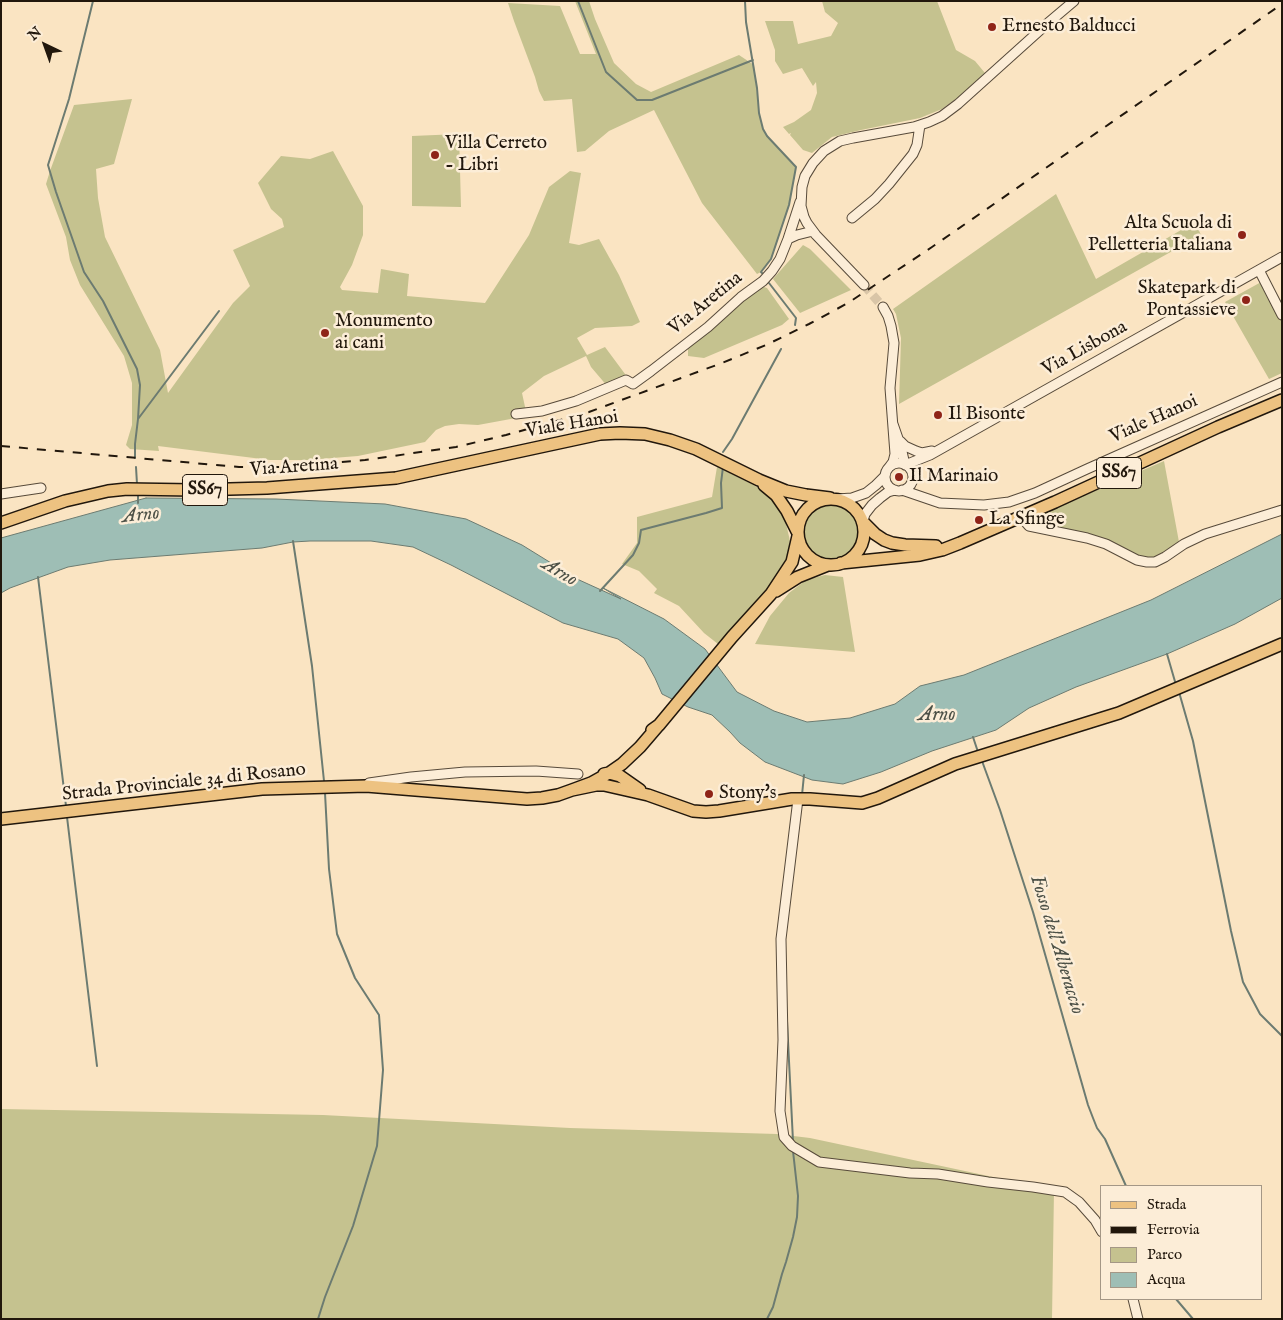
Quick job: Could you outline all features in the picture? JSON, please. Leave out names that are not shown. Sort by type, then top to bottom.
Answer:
[{"type":"main road","name":"SS67","points":[[841,564],[920,555],[942,550],[976,537],[1282,400]]},
{"type":"main road","name":"Viale Hanoi","points":[[414,475],[600,434],[645,434],[696,449],[759,480],[786,490],[846,501],[859,513],[863,522]]},
{"type":"main road","name":"Via Aretina","points":[[1,523],[65,501],[108,490],[267,488],[414,475]]},
{"type":"main road","name":"Viale Hanoi","points":[[759,480],[782,503],[798,533]]},
{"type":"main road","name":"Viale Hanoi","points":[[828,565],[811,559],[804,552],[798,533],[799,521],[811,505],[820,500],[834,498]]},
{"type":"main road","name":"SS67","points":[[863,522],[875,534],[892,543],[927,546],[955,545]]},
{"type":"main road","points":[[828,565],[841,564],[858,552],[863,543],[865,533],[863,522]]},
{"type":"main road","name":"Strada Provinciale 34 di Rosano","points":[[1,819],[262,789],[366,786],[533,799],[550,797],[572,790],[609,773],[640,747],[732,637],[771,594],[792,562],[798,533]]},
{"type":"main road","name":"Strada Provinciale 34 di Rosano","points":[[771,594],[792,581],[828,565]]},
{"type":"main road","points":[[618,757],[609,773],[612,782],[624,784],[693,811],[719,811],[792,799],[862,803],[878,798],[955,764],[1119,713],[1282,644]]},
{"type":"main road","name":"Strada Provinciale 34 di Rosano","points":[[520,798],[557,789],[583,775],[605,767],[658,725]]},
{"type":"main road","points":[[624,784],[624,770],[629,760],[640,747]]},
{"type":"main road","points":[[583,775],[609,773]]},
{"type":"main road","points":[[572,790],[596,784],[624,784]]},
{"type":"street","name":"Via Aretina","points":[[516,414],[542,410],[576,401],[626,380],[633,384],[708,327],[763,281],[772,271],[780,259],[788,239],[810,166],[820,155],[833,145],[849,139],[920,125],[938,118],[953,108],[1074,1]]},
{"type":"street","points":[[852,218],[875,199],[912,154],[917,145],[920,125]]},
{"type":"street","name":"Via Aretina","points":[[801,200],[801,209],[805,220],[813,232],[864,285]]},
{"type":"street","points":[[792,227],[798,222],[805,220]]},
{"type":"street","points":[[788,239],[800,234],[813,232]]},
{"type":"street","name":"Via Lisbona","points":[[905,465],[934,453],[1282,257]]},
{"type":"street","points":[[1259,270],[1282,315]]},
{"type":"street","points":[[883,307],[888,316],[894,347],[890,388],[895,454],[890,466]]},
{"type":"street","name":"Viale Hanoi","points":[[898,490],[916,494],[940,503],[984,505],[1009,502],[1104,462],[1282,382]]},
{"type":"street","points":[[890,466],[896,463],[905,465],[900,441],[893,424]]},
{"type":"street","points":[[900,441],[905,446],[916,451],[934,453]]},
{"type":"street","name":"Via Lisbona","points":[[912,479],[918,466],[934,453]]},
{"type":"street","name":"Viale Hanoi","points":[[905,465],[911,471],[912,479],[928,494],[954,504]]},
{"type":"street","name":"Viale Hanoi","points":[[834,498],[852,498],[866,493],[885,476],[890,466]]},
{"type":"street","points":[[885,476],[887,485],[898,490]]},
{"type":"street","points":[[863,522],[865,514],[876,501],[888,492],[909,486],[912,479]]},
{"type":"street","points":[[1,494],[41,488]]},
{"type":"street","points":[[1021,517],[1029,526],[1087,538],[1106,544],[1137,560],[1155,562],[1204,534],[1282,510]]},
{"type":"street","points":[[348,786],[465,772],[536,771],[583,775]]},
{"type":"street","points":[[798,799],[781,939],[782,1040],[780,1111],[784,1137],[792,1146],[818,1162],[910,1173],[938,1174],[988,1182],[1033,1186],[1064,1192],[1079,1202],[1100,1229]]},
{"type":"street","points":[[1133,1300],[1138,1319]]},
{"type":"green space","points":[[575,1],[589,1],[614,63],[636,84],[651,92],[739,55],[754,65],[759,113],[763,129],[767,136],[796,167],[789,205],[771,259],[761,272],[757,274],[702,203],[654,110],[609,131],[585,151],[577,152],[572,99],[544,101],[508,3],[560,6],[580,54],[596,54]]},
{"type":"green space","points":[[822,1],[937,1],[956,50],[975,61],[985,73],[964,93],[942,109],[920,118],[832,137],[812,153],[803,150],[790,135],[791,133],[789,134],[783,127],[811,110],[817,93],[816,82],[813,86],[802,68],[783,74],[775,61],[775,50],[765,21],[793,21],[798,44],[831,36],[838,23],[825,12]]},
{"type":"green space","points":[[132,99],[114,164],[96,169],[98,198],[105,237],[160,350],[168,393],[233,303],[250,286],[233,250],[284,227],[282,219],[271,209],[258,183],[281,156],[310,159],[333,151],[363,206],[363,235],[352,265],[340,287],[342,290],[378,293],[381,269],[409,274],[407,296],[485,303],[529,235],[549,187],[570,171],[581,173],[569,243],[579,245],[599,239],[619,275],[640,322],[632,326],[595,328],[577,338],[587,355],[605,347],[628,378],[608,387],[591,367],[586,356],[544,376],[522,393],[527,416],[478,425],[459,424],[445,426],[436,430],[425,442],[358,456],[307,460],[270,460],[158,446],[159,451],[130,449],[126,445],[132,425],[132,383],[124,356],[80,285],[70,260],[66,237],[46,184],[74,105]]},
{"type":"green space","points":[[459,134],[461,207],[412,206],[412,136]]},
{"type":"green space","points":[[1056,194],[1096,279],[1195,222],[1201,235],[899,404],[901,338],[896,314],[893,309]]},
{"type":"green space","points":[[803,245],[810,249],[851,290],[800,313],[773,279]]},
{"type":"green space","points":[[1263,281],[1265,286],[1263,289],[1268,299],[1273,301],[1282,319],[1282,373],[1269,379],[1225,302]]},
{"type":"green space","points":[[761,286],[767,288],[789,319],[782,325],[704,358],[688,356],[688,346]]},
{"type":"green space","points":[[1164,461],[1179,542],[1173,549],[1151,559],[1138,558],[1031,524],[1028,520]]},
{"type":"green space","points":[[717,467],[752,484],[772,497],[785,519],[790,541],[786,566],[771,586],[718,644],[704,633],[679,606],[654,593],[657,589],[639,571],[622,564],[637,543],[637,517],[712,497]]},
{"type":"green space","points":[[831,504],[842,506],[851,512],[857,521],[859,532],[857,543],[851,552],[842,558],[831,560],[820,558],[811,552],[805,543],[803,532],[805,521],[811,512],[820,506]]},
{"type":"green space","points":[[825,575],[843,577],[855,652],[755,644],[770,616],[789,593],[806,580]]},
{"type":"green space","points":[[1,1109],[323,1115],[570,1128],[777,1134],[810,1138],[1054,1190],[1052,1319],[1,1319]]},
{"type":"water","name":"Arno","points":[[146,498],[276,499],[385,504],[466,519],[522,545],[577,579],[621,599],[603,588],[664,619],[705,649],[737,692],[774,711],[807,722],[850,718],[895,704],[920,686],[964,675],[1151,600],[1282,534],[1282,598],[1235,624],[1167,654],[1076,687],[1029,708],[996,730],[843,784],[812,780],[765,762],[740,743],[712,715],[688,707],[662,694],[644,658],[618,639],[563,623],[413,547],[371,541],[310,541],[262,548],[110,560],[68,567],[1,593],[1,538]]},
{"type":"waterway","points":[[93,1],[69,99],[48,165],[84,272],[103,301],[137,369],[140,385],[135,458]]},
{"type":"waterway","points":[[578,1],[606,72],[637,100],[652,100],[753,60]]},
{"type":"waterway","points":[[745,1],[746,22],[763,129],[767,136],[796,167],[789,205],[771,259],[762,273]]},
{"type":"waterway","points":[[769,283],[796,318],[795,325]]},
{"type":"waterway","points":[[138,419],[219,311]]},
{"type":"waterway","points":[[723,452],[781,349]]},
{"type":"waterway","points":[[136,467],[137,484]]},
{"type":"waterway","points":[[600,591],[633,555],[639,543],[641,530],[722,508],[721,483],[723,467]]},
{"type":"waterway","points":[[138,495],[138,503]]},
{"type":"waterway","points":[[293,541],[312,666],[324,781]]},
{"type":"waterway","points":[[38,577],[66,806]]},
{"type":"waterway","points":[[1167,654],[1176,685]]},
{"type":"waterway","points":[[1179,692],[1193,741],[1243,982],[1260,1014],[1282,1036]]},
{"type":"waterway","name":"Fosso dell'Alberaccio","points":[[973,737],[978,752]]},
{"type":"waterway","name":"Fosso dell'Alberaccio","points":[[982,761],[1033,912],[1088,1105],[1097,1128],[1105,1139],[1126,1185]]},
{"type":"waterway","points":[[802,795],[804,775]]},
{"type":"waterway","points":[[318,1319],[353,1226],[377,1146],[383,1070],[379,1015],[355,978],[337,934],[329,869],[325,793]]},
{"type":"waterway","points":[[67,817],[97,1066]]},
{"type":"waterway","points":[[787,1021],[793,1141]]},
{"type":"waterway","points":[[767,1319],[773,1307],[797,1217],[798,1196],[793,1151]]},
{"type":"waterway","name":"Fosso dell'Alberaccio","points":[[1177,1300],[1193,1319]]},
{"type":"tunnel","points":[[864,285],[883,307]]},
{"type":"railway","points":[[1,446],[239,467],[284,467],[365,460],[456,447],[589,412],[766,345],[848,303],[932,247],[1282,4]]},
{"type":"place","name":"Ernesto Balducci","points":[[992,27]]},
{"type":"place","name":"Villa Cerreto - Libri","points":[[435,155]]},
{"type":"place","name":"Alta Scuola di Pelletteria Italiana","points":[[1242,235]]},
{"type":"place","name":"Skatepark di Pontassieve","points":[[1246,300]]},
{"type":"place","name":"Monumento ai cani","points":[[325,333]]},
{"type":"place","name":"Il Bisonte","points":[[938,415]]},
{"type":"place","name":"Il Marinaio","points":[[899,477]]},
{"type":"place","name":"La Sfinge","points":[[979,520]]},
{"type":"place","name":"Stony's","points":[[709,794]]}]
